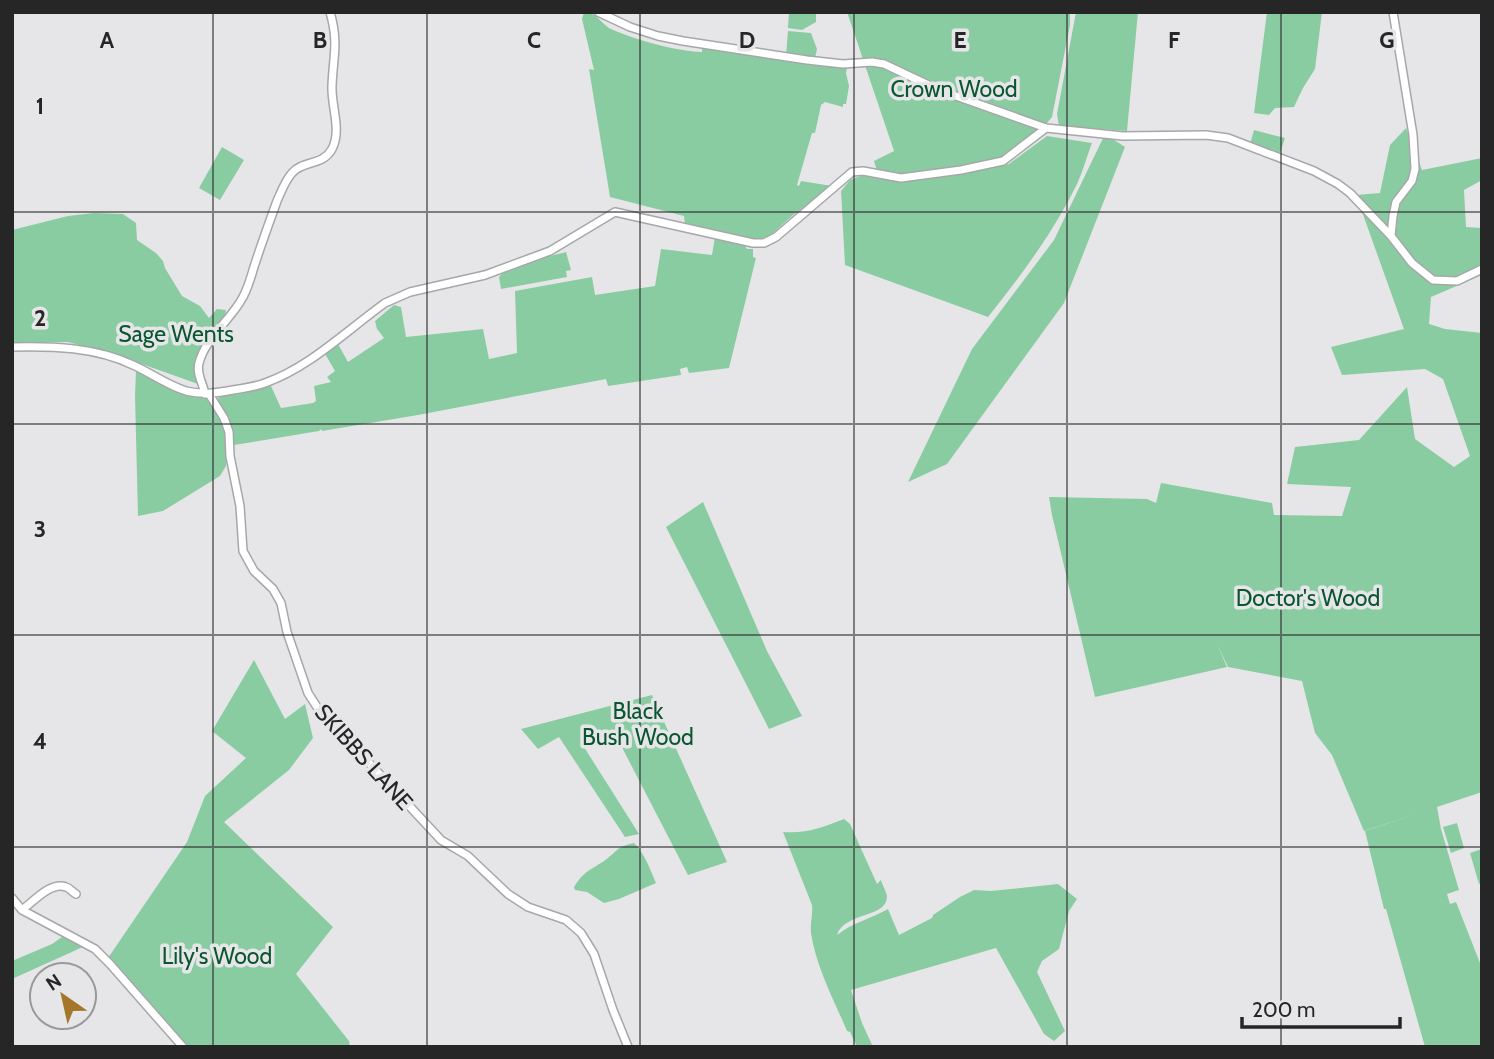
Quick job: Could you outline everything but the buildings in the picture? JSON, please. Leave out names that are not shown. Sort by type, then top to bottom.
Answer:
[{"type":"street","name":"SKIBBS LANE","points":[[330,12],[336,38],[332,85],[336,139],[326,158],[299,167],[285,184],[243,297],[198,365],[199,376],[207,394],[227,424],[229,432],[245,557],[273,589],[281,603],[287,632],[309,693],[317,707],[441,840],[468,856],[508,894],[528,907],[566,920],[581,933],[594,954],[628,1047]]},
{"type":"street","points":[[598,12],[629,27],[682,41],[807,60],[843,64],[872,62],[884,65],[939,90],[1046,128],[1123,136],[1206,135],[1228,138],[1314,171],[1338,184],[1391,236],[1412,263],[1433,280],[1457,281],[1482,269]]},
{"type":"street","points":[[1391,236],[1396,202],[1412,181],[1415,169],[1413,135],[1393,12]]},
{"type":"street","points":[[12,347],[56,346],[93,353],[131,364],[183,390],[207,394],[253,387],[297,368],[392,300],[410,292],[485,275],[550,251],[615,212],[753,243],[764,243],[776,237],[852,172],[863,171],[901,177],[961,170],[1003,161],[1046,128]]},
{"type":"street","points":[[22,910],[50,888],[66,887],[75,894]]},
{"type":"street","points":[[12,898],[22,910],[95,949],[183,1047]]},
{"type":"green space","points":[[584,12],[596,16],[608,27],[621,33],[668,47],[702,52],[702,46],[847,68],[849,86],[846,104],[843,104],[843,107],[825,102],[821,105],[815,133],[812,133],[797,185],[799,186],[801,181],[832,186],[759,241],[685,224],[684,216],[610,197],[589,69],[594,70],[582,19]]},
{"type":"green space","points":[[789,12],[816,12],[816,22],[802,30],[788,28]]},
{"type":"green space","name":"Crown Wood","points":[[847,12],[1070,12],[1070,25],[1052,117],[1042,129],[1004,157],[960,168],[902,175],[877,171],[874,161],[894,151]]},
{"type":"green space","points":[[1076,12],[1138,12],[1127,131],[1059,126],[1057,114]]},
{"type":"green space","points":[[1267,12],[1322,12],[1315,69],[1294,107],[1275,108],[1269,115],[1254,113]]},
{"type":"green space","points":[[788,31],[811,33],[817,49],[815,58],[786,55]]},
{"type":"green space","name":"Doctor's Wood","points":[[1406,128],[1422,170],[1482,158],[1482,180],[1464,190],[1466,227],[1482,228],[1482,275],[1431,297],[1429,324],[1445,329],[1482,333],[1482,792],[1437,807],[1459,890],[1447,894],[1450,904],[1456,902],[1482,968],[1482,1047],[1425,1047],[1384,909],[1365,831],[1419,813],[1364,831],[1332,755],[1315,733],[1302,681],[1228,667],[1217,644],[1227,667],[1095,697],[1049,497],[1147,499],[1156,503],[1161,483],[1272,503],[1274,515],[1342,516],[1351,487],[1287,484],[1295,447],[1359,440],[1407,387],[1415,439],[1454,467],[1470,456],[1443,379],[1425,369],[1342,375],[1331,347],[1404,329],[1356,195],[1380,193],[1390,145]]},
{"type":"green space","points":[[1254,130],[1285,138],[1280,153],[1250,144]]},
{"type":"green space","points":[[1105,134],[1125,147],[1064,303],[947,464],[908,482],[972,349],[1054,240]]},
{"type":"green space","points":[[1047,136],[1092,143],[1077,184],[1058,219],[1025,269],[988,317],[845,265],[841,191],[850,180],[863,175],[893,179],[938,177],[1009,164]]},
{"type":"green space","points":[[222,147],[244,160],[220,200],[199,188]]},
{"type":"green space","name":"Sage Wents","points":[[123,214],[136,223],[137,240],[163,261],[182,296],[200,306],[209,318],[217,309],[226,310],[225,317],[214,327],[198,384],[131,359],[68,342],[12,342],[12,230],[68,216]]},
{"type":"green space","points":[[715,237],[753,249],[753,257],[756,258],[729,368],[689,373],[687,367],[680,369],[681,375],[608,386],[606,379],[418,415],[234,445],[229,422],[218,399],[220,396],[271,386],[281,408],[313,403],[316,401],[314,386],[331,382],[327,377],[335,371],[324,352],[338,344],[348,362],[384,338],[375,321],[394,305],[401,307],[406,337],[483,329],[489,359],[517,353],[515,291],[592,277],[595,295],[655,286],[661,249],[712,255]]},
{"type":"green space","points":[[566,252],[571,270],[566,271],[567,277],[501,289],[499,277],[504,272],[530,261]]},
{"type":"green space","points":[[136,370],[206,398],[218,413],[227,442],[226,466],[220,476],[163,511],[138,516],[135,396]]},
{"type":"green space","points":[[703,502],[767,651],[802,716],[769,729],[666,527]]},
{"type":"green space","name":"Lily's Wood","points":[[254,660],[285,719],[305,704],[313,738],[289,770],[224,822],[333,927],[296,974],[349,1041],[350,1047],[187,1047],[108,958],[187,842],[205,796],[246,758],[212,731]]},
{"type":"green space","name":"Black Bush Wood","points":[[652,695],[727,862],[688,875],[613,730],[584,747],[639,834],[625,837],[559,737],[538,749],[521,729]]},
{"type":"green space","points":[[844,819],[850,824],[877,884],[881,880],[887,896],[881,908],[848,922],[837,935],[888,909],[899,935],[932,918],[974,890],[991,891],[1058,884],[1077,899],[1069,911],[1059,949],[1042,961],[1037,972],[1065,1031],[1054,1041],[1044,1034],[996,948],[851,990],[873,1047],[857,1047],[847,1031],[821,971],[811,933],[812,905],[783,832],[807,831]]},
{"type":"green space","points":[[1457,823],[1464,848],[1451,853],[1443,827]]},
{"type":"green space","points":[[634,843],[656,883],[604,903],[587,892],[575,890],[574,887],[587,872],[620,848]]},
{"type":"green space","points":[[1482,849],[1482,883],[1479,884],[1470,853]]},
{"type":"green space","points":[[62,937],[85,946],[52,961],[28,961],[28,972],[12,979],[12,961]]}]
